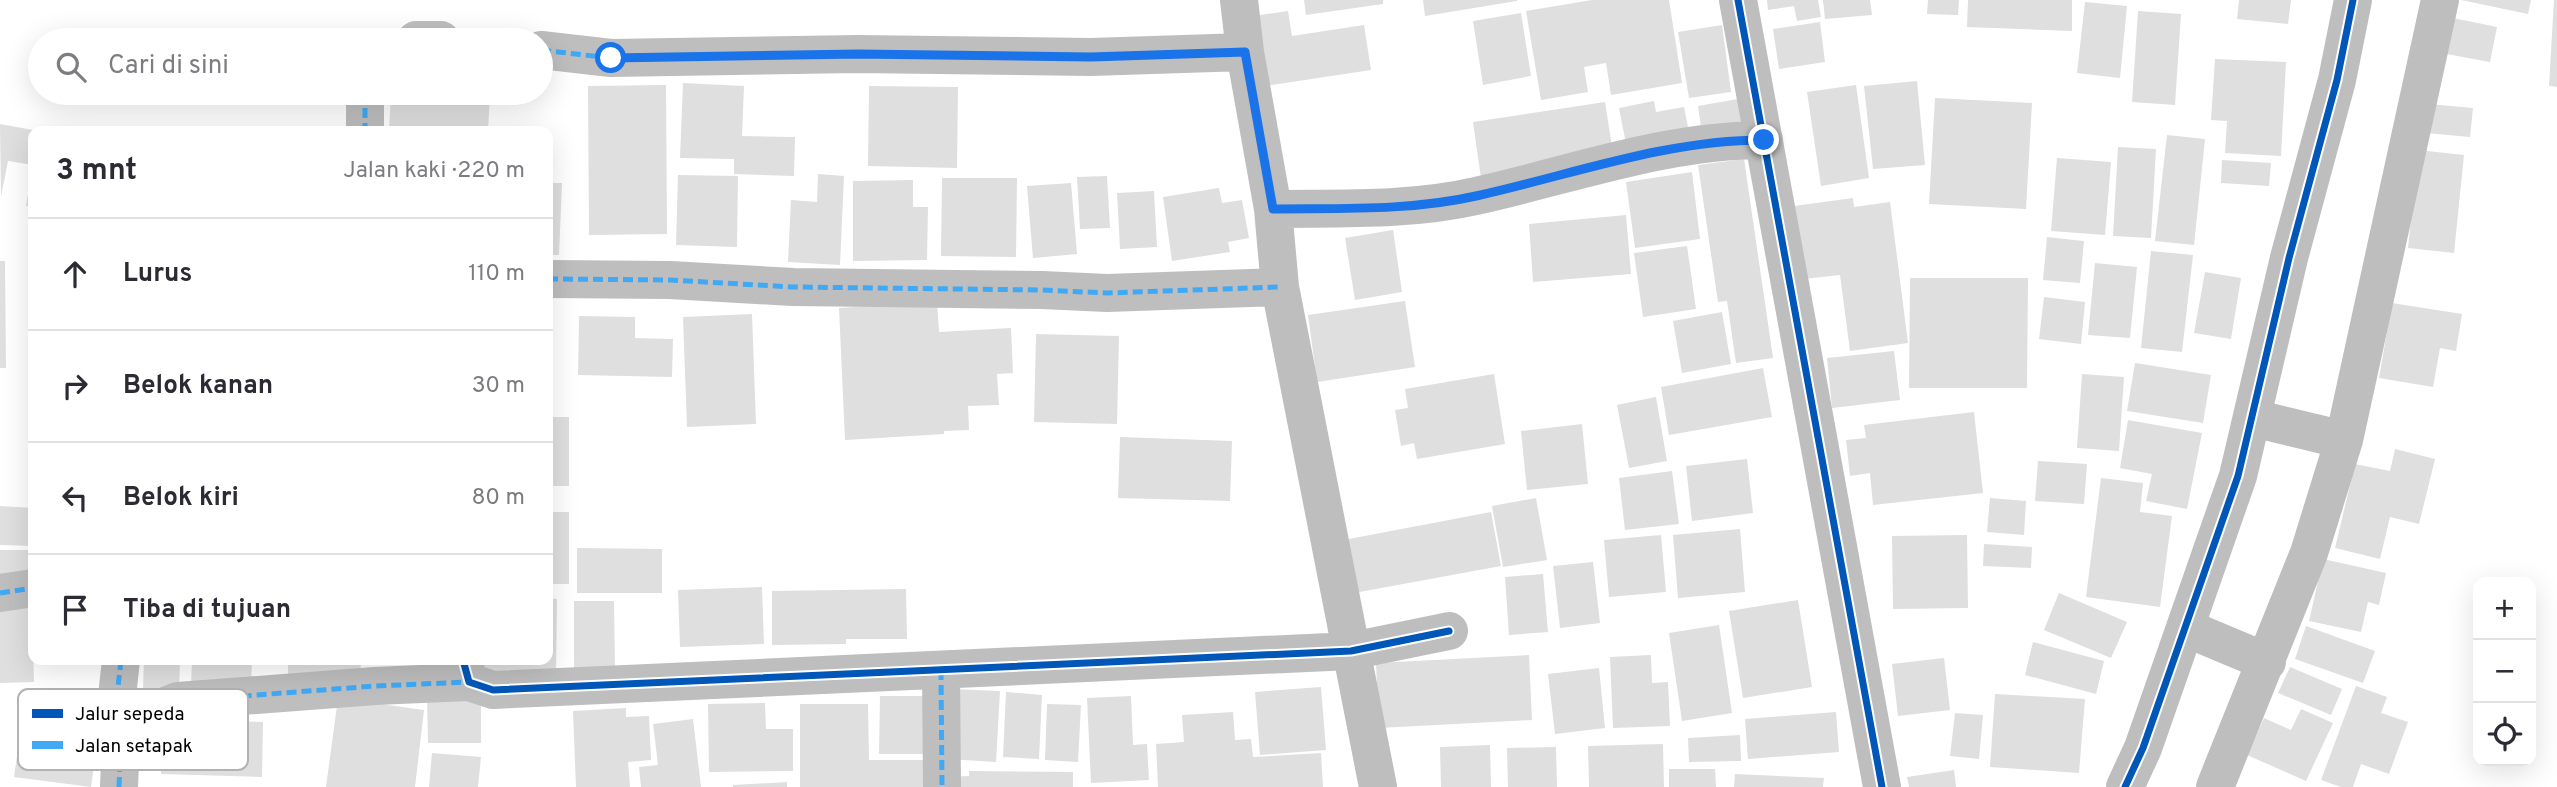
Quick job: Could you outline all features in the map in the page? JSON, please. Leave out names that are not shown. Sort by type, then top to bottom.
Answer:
[{"type":"street","points":[[1239,0],[1245,52],[1273,209],[1280,287],[1378,787]]},
{"type":"street","points":[[1738,0],[1882,787]]},
{"type":"street","points":[[2215,787],[2228,645],[2238,476],[2267,421],[2289,258],[2337,80],[2353,0]]},
{"type":"street","points":[[2125,787],[2143,748],[2309,553],[2333,437],[2440,0]]},
{"type":"street","points":[[553,51],[611,58],[858,54],[1091,57],[1245,52]]},
{"type":"street","points":[[365,105],[365,126]]},
{"type":"street","points":[[1273,209],[1399,206],[1473,197],[1633,156],[1724,140],[1764,140]]},
{"type":"street","points":[[553,279],[1107,293],[1280,287]]},
{"type":"street","points":[[2267,421],[2333,437]]},
{"type":"street","points":[[0,593],[28,589]]},
{"type":"street","points":[[248,696],[375,686],[466,671],[492,690],[1351,651],[1449,631]]},
{"type":"street","points":[[118,689],[120,665]]},
{"type":"street","points":[[940,670],[942,787]]},
{"type":"building","points":[[1304,0],[1383,0],[1383,4],[1306,15]]},
{"type":"building","points":[[1423,0],[1517,0],[1517,1],[1425,16]]},
{"type":"building","points":[[1592,0],[1669,0],[1682,83],[1611,95],[1606,63],[1584,67],[1588,92],[1541,100],[1526,11]]},
{"type":"building","points":[[1767,0],[1818,0],[1821,17],[1797,21],[1794,6],[1768,10]]},
{"type":"building","points":[[1823,0],[1870,0],[1872,15],[1825,19]]},
{"type":"building","points":[[1928,0],[1959,0],[1958,15],[1927,14]]},
{"type":"building","points":[[1968,0],[2072,0],[2072,31],[1967,27]]},
{"type":"building","points":[[2239,0],[2291,0],[2288,24],[2237,19]]},
{"type":"building","points":[[2461,0],[2531,0],[2528,14]]},
{"type":"building","points":[[2554,0],[2557,0],[2557,87],[2549,86]]},
{"type":"building","points":[[2085,2],[2127,6],[2120,78],[2077,73]]},
{"type":"building","points":[[1288,11],[1292,36],[1364,25],[1371,70],[1265,86],[1254,16]]},
{"type":"building","points":[[2138,11],[2181,14],[2175,105],[2132,102]]},
{"type":"building","points":[[1521,13],[1531,76],[1483,85],[1473,21]]},
{"type":"building","points":[[2448,17],[2497,27],[2490,62],[2441,53]]},
{"type":"building","points":[[1820,22],[1825,62],[1779,69],[1773,29]]},
{"type":"building","points":[[1722,25],[1731,92],[1689,98],[1678,32]]},
{"type":"building","points":[[2215,59],[2286,62],[2281,156],[2225,153],[2227,121],[2211,120]]},
{"type":"building","points":[[1917,81],[1925,165],[1873,169],[1864,86]]},
{"type":"building","points":[[683,83],[744,86],[742,136],[795,137],[794,176],[734,174],[734,159],[680,158]]},
{"type":"building","points":[[666,85],[667,234],[589,235],[588,86]]},
{"type":"building","points":[[1856,85],[1869,178],[1821,186],[1807,92]]},
{"type":"building","points":[[869,86],[958,87],[957,168],[868,166]]},
{"type":"building","points":[[1935,98],[2032,103],[2026,209],[1929,204]]},
{"type":"building","points":[[1738,99],[1743,128],[1702,135],[1698,106]]},
{"type":"building","points":[[1654,101],[1656,112],[1684,107],[1691,142],[1628,154],[1619,108]]},
{"type":"building","points":[[1605,102],[1614,159],[1481,178],[1473,122]]},
{"type":"building","points":[[2429,104],[2473,108],[2470,137],[2426,133]]},
{"type":"building","points":[[390,105],[489,105],[488,126],[389,126]]},
{"type":"building","points":[[0,124],[28,129],[28,164],[8,161],[1,197]]},
{"type":"building","points":[[2167,135],[2205,139],[2194,245],[2155,241]]},
{"type":"building","points":[[2118,147],[2156,149],[2151,238],[2113,236]]},
{"type":"building","points":[[2418,150],[2464,155],[2454,253],[2408,248]]},
{"type":"building","points":[[2057,158],[2111,162],[2105,235],[2051,231]]},
{"type":"building","points":[[1744,159],[1773,358],[1736,363],[1727,301],[1718,302],[1698,165]]},
{"type":"building","points":[[2222,160],[2271,163],[2269,186],[2221,183]]},
{"type":"building","points":[[1692,172],[1700,239],[1635,248],[1626,182]]},
{"type":"building","points":[[818,174],[844,176],[840,265],[788,262],[791,200],[817,202]]},
{"type":"building","points":[[678,175],[738,176],[737,247],[676,245]]},
{"type":"building","points":[[1107,176],[1110,228],[1080,229],[1077,177]]},
{"type":"building","points":[[942,178],[1017,178],[1016,257],[941,256]]},
{"type":"building","points":[[913,180],[913,207],[928,207],[927,260],[853,261],[853,181]]},
{"type":"building","points":[[553,183],[562,183],[559,255],[553,255]]},
{"type":"building","points":[[1071,183],[1077,254],[1033,258],[1027,186]]},
{"type":"building","points":[[1219,188],[1222,203],[1242,200],[1249,238],[1228,242],[1230,252],[1172,261],[1163,197]]},
{"type":"building","points":[[1154,191],[1157,247],[1120,249],[1117,193]]},
{"type":"building","points":[[1853,198],[1854,207],[1890,202],[1908,343],[1850,351],[1840,275],[1804,279],[1794,206]]},
{"type":"building","points":[[1626,215],[1631,274],[1533,282],[1529,224]]},
{"type":"building","points":[[1393,230],[1402,292],[1355,300],[1345,238]]},
{"type":"building","points":[[2047,237],[2084,241],[2080,283],[2043,280]]},
{"type":"building","points":[[1687,246],[1696,309],[1643,317],[1634,253]]},
{"type":"building","points":[[2151,251],[2193,255],[2182,352],[2141,348]]},
{"type":"building","points":[[0,261],[5,261],[6,368],[0,368]]},
{"type":"building","points":[[2095,263],[2137,267],[2130,338],[2088,335]]},
{"type":"building","points":[[2205,272],[2241,278],[2231,339],[2194,333]]},
{"type":"building","points":[[1910,278],[2028,278],[2027,388],[1909,388]]},
{"type":"building","points":[[2044,297],[2085,302],[2081,344],[2039,339]]},
{"type":"building","points":[[1405,301],[1415,367],[1317,382],[1308,315]]},
{"type":"building","points":[[937,302],[939,332],[1011,328],[1013,373],[997,374],[999,405],[968,406],[969,430],[845,440],[839,308]]},
{"type":"building","points":[[2392,303],[2462,314],[2456,351],[2440,348],[2433,387],[2379,378]]},
{"type":"building","points":[[1722,312],[1731,364],[1682,373],[1673,321]]},
{"type":"building","points":[[752,314],[756,424],[687,427],[683,317]]},
{"type":"building","points":[[579,316],[635,317],[635,338],[673,339],[672,377],[578,375]]},
{"type":"building","points":[[1036,334],[1119,336],[1117,424],[1034,422]]},
{"type":"building","points":[[1894,351],[1900,400],[1832,408],[1827,358]]},
{"type":"building","points":[[2135,363],[2211,375],[2203,423],[2127,411]]},
{"type":"building","points":[[1763,368],[1772,417],[1669,435],[1661,387]]},
{"type":"building","points":[[1494,374],[1505,444],[1417,459],[1414,443],[1401,446],[1395,410],[1408,408],[1405,389]]},
{"type":"building","points":[[2082,374],[2124,377],[2119,451],[2077,448]]},
{"type":"building","points":[[1656,397],[1667,461],[1629,468],[1617,405]]},
{"type":"building","points":[[1974,412],[1983,493],[1873,505],[1870,473],[1850,476],[1846,440],[1866,438],[1864,425]]},
{"type":"building","points":[[553,417],[569,417],[569,486],[553,486]]},
{"type":"building","points":[[2128,420],[2202,433],[2187,509],[2146,501],[2152,474],[2120,468]]},
{"type":"building","points":[[1582,424],[1588,484],[1527,490],[1521,431]]},
{"type":"building","points":[[1120,437],[1232,441],[1230,501],[1118,498]]},
{"type":"building","points":[[2395,449],[2435,459],[2419,524],[2390,517],[2380,559],[2335,548],[2355,464],[2390,471]]},
{"type":"building","points":[[1747,459],[1753,513],[1692,521],[1686,466]]},
{"type":"building","points":[[2038,461],[2087,464],[2084,504],[2035,501]]},
{"type":"building","points":[[1672,471],[1679,524],[1625,530],[1619,478]]},
{"type":"building","points":[[2101,478],[2143,483],[2140,512],[2172,516],[2160,607],[2086,597]]},
{"type":"building","points":[[1536,498],[1547,560],[1503,567],[1492,506]]},
{"type":"building","points":[[1990,498],[2026,501],[2024,535],[1987,532]]},
{"type":"building","points":[[0,506],[28,508],[28,546],[0,545]]},
{"type":"building","points":[[553,512],[569,512],[569,584],[553,584]]},
{"type":"building","points":[[1491,512],[1501,566],[1343,595],[1333,542]]},
{"type":"building","points":[[1740,529],[1745,592],[1678,598],[1673,535]]},
{"type":"building","points":[[1661,535],[1666,592],[1609,597],[1604,540]]},
{"type":"building","points":[[1967,535],[1968,608],[1893,609],[1892,536]]},
{"type":"building","points":[[1984,544],[2032,547],[2031,568],[1983,566]]},
{"type":"building","points":[[577,548],[662,549],[662,593],[577,593]]},
{"type":"building","points":[[0,550],[28,550],[28,584],[0,583]]},
{"type":"building","points":[[2323,559],[2386,573],[2379,605],[2368,602],[2361,632],[2309,621]]},
{"type":"building","points":[[1593,562],[1600,623],[1560,628],[1553,566]]},
{"type":"building","points":[[1543,574],[1548,632],[1509,635],[1505,577]]},
{"type":"building","points":[[762,587],[764,644],[680,647],[678,590]]},
{"type":"building","points":[[906,589],[907,639],[846,639],[846,644],[772,645],[772,591]]},
{"type":"building","points":[[2059,593],[2127,622],[2111,658],[2044,630]]},
{"type":"building","points":[[553,599],[557,599],[556,672],[477,671],[477,665],[553,665]]},
{"type":"building","points":[[1798,600],[1812,687],[1743,698],[1729,611]]},
{"type":"building","points":[[574,601],[614,601],[615,668],[574,668]]},
{"type":"building","points":[[28,607],[28,665],[34,665],[34,682],[0,683],[0,608]]},
{"type":"building","points":[[1719,625],[1732,713],[1682,721],[1669,633]]},
{"type":"building","points":[[2306,626],[2375,651],[2363,683],[2295,659]]},
{"type":"building","points":[[2033,642],[2104,661],[2096,694],[2025,675]]},
{"type":"building","points":[[1529,655],[1532,720],[1379,728],[1376,663]]},
{"type":"building","points":[[1651,655],[1652,683],[1668,682],[1670,726],[1613,728],[1610,657]]},
{"type":"building","points":[[1944,658],[1950,710],[1898,716],[1892,664]]},
{"type":"building","points":[[144,665],[180,665],[179,689],[143,689]]},
{"type":"building","points":[[192,665],[252,665],[251,688],[191,687]]},
{"type":"building","points":[[288,665],[361,665],[360,681],[288,680]]},
{"type":"building","points":[[2290,667],[2342,689],[2331,715],[2278,693]]},
{"type":"building","points":[[1599,668],[1605,728],[1555,734],[1548,674]]},
{"type":"building","points":[[2356,686],[2387,697],[2381,713],[2408,722],[2389,774],[2361,764],[2353,787],[2341,787],[2321,780]]},
{"type":"building","points":[[1321,687],[1326,750],[1260,755],[1255,692]]},
{"type":"building","points":[[951,689],[1000,691],[996,762],[947,759]]},
{"type":"building","points":[[1006,692],[1042,695],[1039,759],[1003,757]]},
{"type":"building","points":[[1995,694],[2085,699],[2079,773],[1990,767]]},
{"type":"building","points":[[880,696],[927,696],[926,754],[879,754]]},
{"type":"building","points":[[1131,696],[1133,745],[1147,744],[1149,780],[1091,783],[1087,698]]},
{"type":"building","points":[[427,697],[481,698],[481,743],[428,743]]},
{"type":"building","points":[[338,698],[424,710],[415,787],[326,787]]},
{"type":"building","points":[[765,703],[766,729],[793,729],[793,771],[709,772],[708,704]]},
{"type":"building","points":[[800,704],[868,704],[869,760],[923,760],[923,787],[800,787]]},
{"type":"building","points":[[1047,704],[1081,705],[1078,762],[1045,760]]},
{"type":"building","points":[[626,708],[626,717],[649,716],[651,760],[628,762],[630,787],[576,787],[573,711]]},
{"type":"building","points":[[2301,709],[2333,723],[2306,781],[2247,755],[2264,718],[2291,730]]},
{"type":"building","points":[[1233,712],[1235,740],[1251,739],[1253,757],[1321,753],[1323,787],[1158,787],[1156,744],[1184,742],[1182,715]]},
{"type":"building","points":[[1836,712],[1839,752],[1748,759],[1745,719]]},
{"type":"building","points":[[1955,713],[1983,715],[1979,759],[1950,756]]},
{"type":"building","points":[[693,719],[701,787],[641,787],[639,767],[658,765],[653,724]]},
{"type":"building","points":[[248,722],[263,722],[262,777],[161,774],[161,770],[248,770]]},
{"type":"building","points":[[1740,735],[1741,761],[1689,762],[1688,738]]},
{"type":"building","points":[[1663,744],[1664,787],[1589,787],[1588,746]]},
{"type":"building","points":[[1490,745],[1491,787],[1441,787],[1440,747]]},
{"type":"building","points":[[1556,747],[1557,787],[1508,787],[1507,748]]},
{"type":"building","points":[[18,749],[18,770],[93,770],[91,787],[14,777]]},
{"type":"building","points":[[432,753],[481,757],[478,787],[429,787]]},
{"type":"building","points":[[1669,769],[1715,769],[1716,787],[1669,787]]},
{"type":"building","points":[[1954,770],[1956,787],[1909,787],[1907,777]]},
{"type":"building","points":[[969,771],[1073,772],[1073,787],[946,787],[946,777],[969,776]]},
{"type":"building","points":[[1735,774],[1824,778],[1823,787],[1734,787]]},
{"type":"building","points":[[787,782],[787,787],[733,787],[733,785]]},
{"type":"marked path","points":[[553,51],[611,58],[858,54],[1091,57],[1245,52]]},
{"type":"marked path","points":[[365,105],[365,126]]},
{"type":"marked path","points":[[1273,209],[1375,208],[1451,201],[1654,152],[1764,140]]},
{"type":"marked path","points":[[553,279],[1107,293],[1280,287]]},
{"type":"marked path","points":[[0,593],[28,589]]},
{"type":"marked path","points":[[118,689],[120,665]]},
{"type":"marked path","points":[[941,670],[942,787]]},
{"type":"marked path","points":[[248,696],[469,682]]},
{"type":"marked path","points":[[119,787],[120,770]]},
{"type":"cycle path","points":[[1738,0],[1882,787]]},
{"type":"cycle path","points":[[2125,787],[2143,748],[2238,476],[2289,258],[2337,80],[2353,0]]},
{"type":"cycle path","points":[[464,665],[469,682],[493,690],[1351,651],[1449,631]]},
{"type":"route","points":[[611,58],[858,54],[1091,57],[1245,52],[1273,209],[1399,206],[1473,197],[1633,156],[1724,140],[1764,140]]}]
